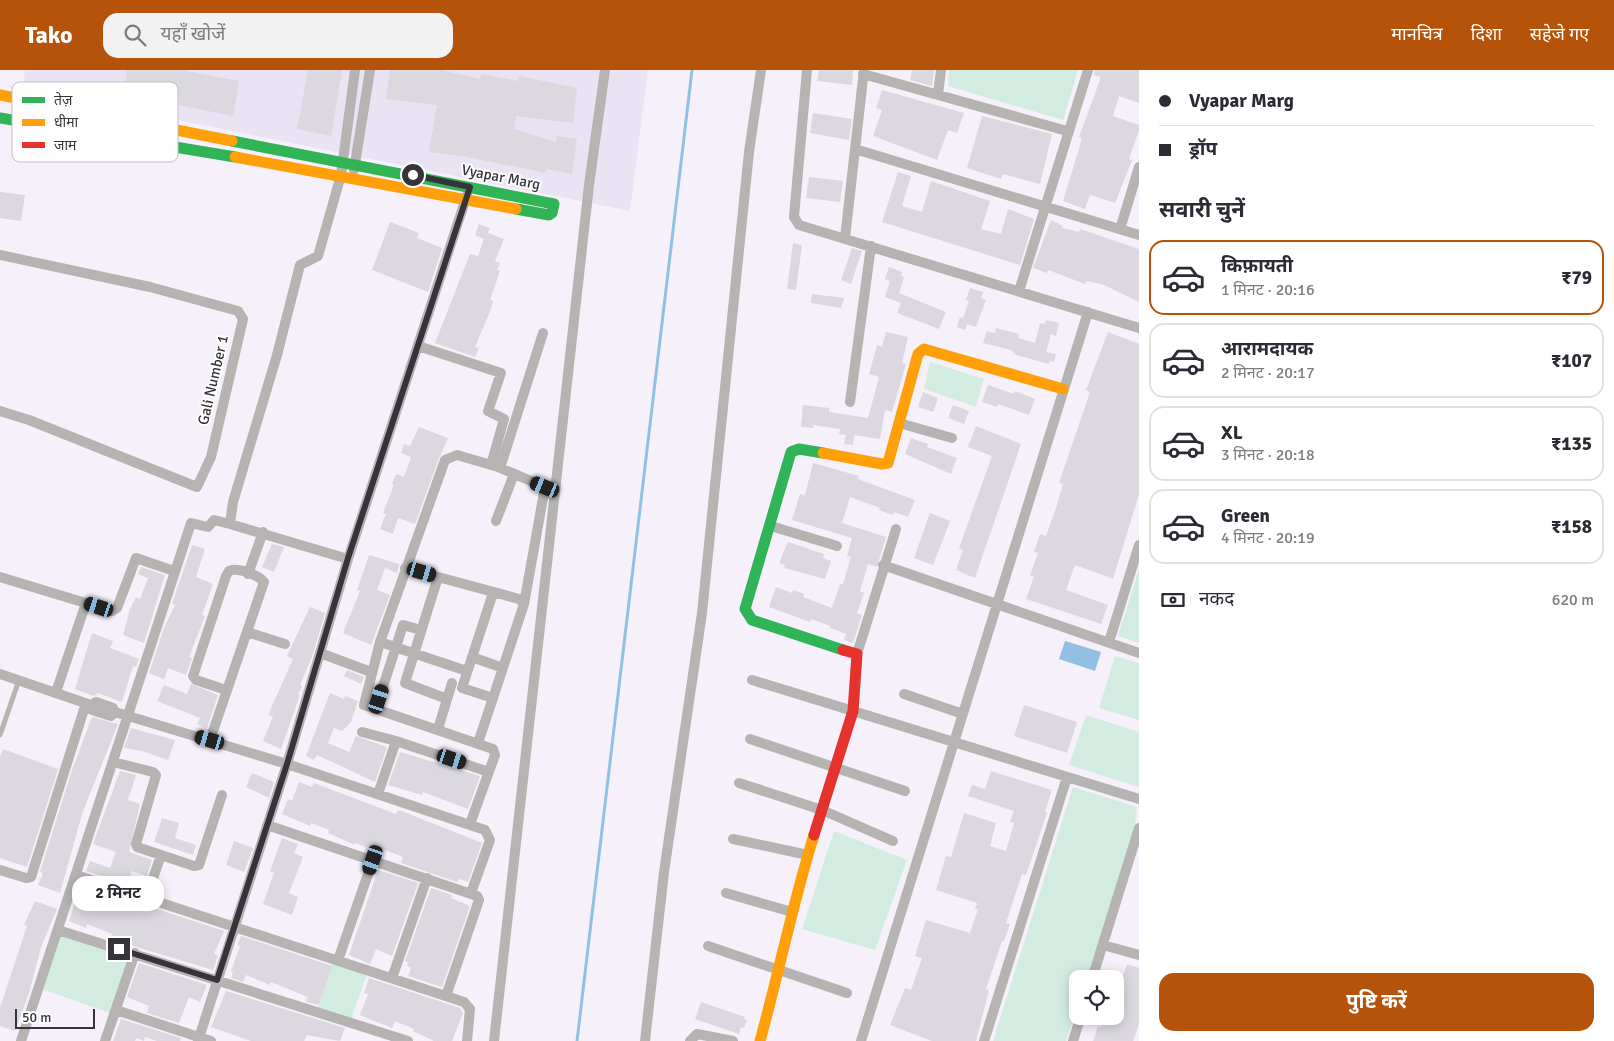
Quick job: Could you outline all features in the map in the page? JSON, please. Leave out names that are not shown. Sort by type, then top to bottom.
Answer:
[{"type":"street","points":[[230,524],[233,502],[277,355],[300,265],[318,256],[341,175],[355,70]]},
{"type":"street","points":[[353,177],[370,70]]},
{"type":"street","points":[[494,1041],[589,185],[605,70]]},
{"type":"street","points":[[645,1041],[664,872],[702,613],[749,152],[760,70]]},
{"type":"street","points":[[807,70],[794,217],[799,224],[1139,328]]},
{"type":"street","points":[[938,95],[941,70]]},
{"type":"street","points":[[1019,291],[1067,132],[1088,70]]},
{"type":"street","points":[[845,238],[863,72],[1067,132]]},
{"type":"street","name":"Vyapar Marg","points":[[178,130],[554,204],[552,213],[548,215],[353,177],[178,148]]},
{"type":"street","points":[[855,149],[1139,235]]},
{"type":"street","points":[[1120,229],[1139,167]]},
{"type":"street","points":[[199,1039],[287,764],[348,558],[470,187]]},
{"type":"street","points":[[850,402],[871,246]]},
{"type":"street","name":"Gali Number 1","points":[[0,255],[150,287],[238,311],[243,319],[211,457],[197,487],[29,420],[0,411]]},
{"type":"street","points":[[860,1041],[1088,312]]},
{"type":"street","points":[[494,466],[503,463],[543,333]]},
{"type":"street","points":[[418,346],[501,373],[488,411],[504,419],[494,466]]},
{"type":"street","points":[[857,654],[752,620],[746,609],[791,452],[799,449],[886,464],[889,460],[918,354],[924,349],[1063,389]]},
{"type":"street","points":[[899,424],[952,438]]},
{"type":"street","points":[[470,824],[495,752],[492,748],[364,705],[380,642],[445,460],[457,455],[494,466],[545,487],[524,604],[478,742]]},
{"type":"street","points":[[496,521],[514,474]]},
{"type":"street","points":[[21,1041],[191,522],[208,527],[214,520],[263,532],[348,558]]},
{"type":"street","points":[[771,526],[837,546]]},
{"type":"street","points":[[760,1041],[808,854],[853,711],[857,654],[883,565],[896,529]]},
{"type":"street","points":[[248,574],[263,532]]},
{"type":"street","points":[[1109,642],[1139,546]]},
{"type":"street","points":[[0,577],[112,611],[116,610],[136,558],[174,570]]},
{"type":"street","points":[[883,565],[1139,653]]},
{"type":"street","points":[[405,568],[519,599],[524,604]]},
{"type":"street","points":[[210,740],[264,582],[260,578],[236,569],[229,572],[193,676],[196,680],[226,690]]},
{"type":"street","points":[[438,577],[404,683],[448,699]]},
{"type":"street","points":[[493,593],[462,688],[493,698]]},
{"type":"street","points":[[56,692],[86,603]]},
{"type":"street","points":[[379,699],[402,625],[422,630]]},
{"type":"street","points":[[247,632],[285,644]]},
{"type":"street","points":[[380,642],[468,671]]},
{"type":"street","points":[[320,653],[371,672]]},
{"type":"street","points":[[472,657],[503,668]]},
{"type":"street","points":[[0,674],[88,704],[92,710],[97,712],[111,716],[115,712],[210,740],[485,830],[490,840],[472,893]]},
{"type":"street","points":[[752,680],[1139,799]]},
{"type":"street","points":[[438,729],[452,683]]},
{"type":"street","points":[[904,694],[963,714]]},
{"type":"street","points":[[0,870],[26,878],[31,877],[88,704]]},
{"type":"street","points":[[362,732],[396,741],[489,772]]},
{"type":"street","points":[[750,739],[905,791]]},
{"type":"street","points":[[378,794],[396,741]]},
{"type":"street","points":[[113,762],[153,772],[156,775],[136,845],[139,848],[160,855],[198,866],[222,795]]},
{"type":"street","points":[[984,1041],[1067,776]]},
{"type":"street","points":[[739,783],[822,810],[893,841]]},
{"type":"street","points":[[267,825],[472,893],[479,900],[446,996]]},
{"type":"street","points":[[1095,970],[1135,855],[1139,828]]},
{"type":"street","points":[[733,839],[808,854]]},
{"type":"street","points":[[147,896],[160,855]]},
{"type":"street","points":[[338,960],[373,860]]},
{"type":"street","points":[[76,875],[147,896],[464,1002],[469,1006],[467,1041]]},
{"type":"street","points":[[392,978],[427,878]]},
{"type":"street","points":[[726,893],[792,912]]},
{"type":"street","points":[[58,930],[408,1041]]},
{"type":"street","points":[[1103,944],[1139,955]]},
{"type":"street","points":[[708,946],[847,993]]},
{"type":"street","points":[[105,1041],[135,953]]},
{"type":"street","points":[[116,1010],[199,1039],[211,1041]]},
{"type":"street","points":[[1073,1041],[1078,1025]]},
{"type":"street","points":[[690,1041],[697,1034],[733,1041]]},
{"type":"lane","points":[[0,735],[19,680]]},
{"type":"shaded area","points":[[25,70],[648,70],[630,211],[178,120],[178,82],[24,82]]},
{"type":"green space","points":[[949,70],[1078,70],[1063,120],[948,86]]},
{"type":"green space","points":[[930,362],[984,379],[976,407],[924,389]]},
{"type":"green space","points":[[1139,569],[1139,643],[1118,636]]},
{"type":"green space","points":[[1115,656],[1139,663],[1139,720],[1099,708]]},
{"type":"green space","points":[[1086,715],[1139,732],[1139,787],[1069,765]]},
{"type":"green space","points":[[1073,787],[1137,807],[1132,854],[1091,970],[1069,970],[1069,1025],[1071,1025],[1066,1041],[993,1041]]},
{"type":"green space","points":[[834,831],[907,860],[875,950],[802,929]]},
{"type":"green space","points":[[59,931],[130,956],[110,1013],[39,988]]},
{"type":"green space","points":[[333,962],[367,974],[351,1020],[318,1008]]},
{"type":"water","points":[[1065,641],[1101,652],[1095,671],[1059,659]]},
{"type":"building","points":[[127,70],[181,70],[239,81],[233,116],[178,105],[178,82],[125,82]]},
{"type":"building","points":[[308,70],[342,70],[331,136],[297,129]]},
{"type":"building","points":[[390,70],[442,70],[480,79],[481,74],[518,81],[519,76],[577,88],[573,123],[516,116],[514,129],[556,142],[557,136],[577,139],[572,174],[547,169],[546,173],[462,156],[429,152],[437,105],[386,99]]},
{"type":"building","points":[[819,70],[853,70],[852,85],[817,81]]},
{"type":"building","points":[[912,70],[934,70],[932,86],[910,80]]},
{"type":"building","points":[[1095,70],[1139,70],[1139,103],[1119,96],[1113,116],[1139,125],[1139,130],[1129,159],[1132,160],[1115,203],[1090,195],[1085,209],[1063,201],[1082,138],[1079,137],[1101,77],[1094,75]]},
{"type":"building","points":[[882,90],[964,113],[957,133],[948,130],[937,160],[873,136],[882,110],[876,108]]},
{"type":"building","points":[[813,113],[852,119],[849,140],[810,133]]},
{"type":"building","points":[[982,116],[1052,134],[1040,184],[1003,174],[1001,179],[967,168]]},
{"type":"building","points":[[898,172],[911,176],[902,206],[922,212],[931,181],[990,201],[981,229],[1001,234],[1008,209],[1034,219],[1020,265],[882,222]]},
{"type":"building","points":[[809,177],[843,181],[840,202],[806,198]]},
{"type":"building","points":[[0,192],[25,195],[21,221],[0,218]]},
{"type":"building","points":[[1051,220],[1063,226],[1062,228],[1079,232],[1080,229],[1139,249],[1139,302],[1104,285],[1087,281],[1085,284],[1048,270],[1047,273],[1033,268]]},
{"type":"building","points":[[390,222],[419,233],[417,238],[442,248],[428,292],[372,270]]},
{"type":"building","points":[[479,224],[490,228],[488,233],[504,239],[495,261],[500,263],[497,270],[500,271],[490,300],[493,301],[475,347],[479,348],[475,357],[435,343],[470,254],[478,256],[484,239],[475,235]]},
{"type":"building","points":[[793,243],[802,245],[796,290],[787,289]]},
{"type":"building","points":[[852,248],[862,251],[851,284],[841,280]]},
{"type":"building","points":[[889,267],[902,272],[901,276],[904,277],[899,293],[946,312],[939,329],[897,313],[901,303],[885,297],[890,281],[885,279]]},
{"type":"building","points":[[970,288],[983,292],[981,298],[986,300],[976,327],[967,324],[965,330],[957,327],[960,317],[963,318],[969,301],[966,300]]},
{"type":"building","points":[[812,294],[844,298],[841,308],[811,303]]},
{"type":"building","points":[[1046,320],[1059,323],[1056,336],[1051,334],[1046,352],[1056,354],[1054,362],[1050,361],[1049,364],[1016,355],[1011,350],[983,343],[987,331],[995,333],[996,328],[1019,334],[1018,338],[1035,343],[1040,323],[1045,324]]},
{"type":"building","points":[[886,332],[908,337],[902,363],[906,364],[892,412],[885,410],[880,439],[854,435],[853,445],[844,444],[846,435],[839,434],[840,429],[813,425],[813,428],[801,427],[803,405],[829,408],[829,412],[868,418],[879,377],[869,374],[877,345],[882,347]]},
{"type":"building","points":[[1108,332],[1139,344],[1139,494],[1113,579],[1075,565],[1066,590],[1108,605],[1101,624],[1026,599],[1034,577],[1030,575],[1038,553],[1034,552],[1040,534],[1046,536],[1056,508],[1063,484],[1059,483],[1090,392],[1086,390]]},
{"type":"building","points":[[988,385],[1014,394],[1015,391],[1035,399],[1029,415],[998,404],[997,407],[982,402]]},
{"type":"building","points":[[923,392],[938,398],[933,412],[918,407]]},
{"type":"building","points":[[953,405],[969,411],[964,424],[948,418]]},
{"type":"building","points":[[976,426],[1021,444],[975,578],[956,570],[963,550],[959,548],[992,456],[968,447]]},
{"type":"building","points":[[419,427],[448,438],[415,524],[398,518],[393,534],[380,529],[386,514],[383,513],[394,485],[392,484],[396,474],[404,477],[411,457],[401,453],[404,444],[410,446]]},
{"type":"building","points":[[911,438],[928,444],[927,447],[957,458],[951,474],[905,454]]},
{"type":"building","points":[[813,463],[859,476],[858,479],[915,500],[908,517],[894,512],[893,515],[850,497],[842,523],[886,537],[877,567],[868,564],[860,591],[864,593],[857,613],[862,615],[853,643],[844,640],[846,634],[830,628],[830,626],[811,619],[810,622],[769,607],[776,587],[792,593],[793,590],[804,594],[803,597],[832,608],[840,584],[843,584],[851,557],[847,556],[852,538],[792,520],[800,494],[805,495]]},
{"type":"building","points":[[930,513],[950,521],[933,565],[914,558]]},
{"type":"building","points":[[788,542],[824,554],[823,558],[831,561],[825,579],[784,568],[785,565],[779,563]]},
{"type":"building","points":[[272,544],[284,547],[274,572],[262,567]]},
{"type":"building","points":[[192,545],[205,549],[196,577],[213,584],[202,615],[205,616],[189,657],[192,658],[186,675],[168,668],[164,679],[149,673],[164,628],[175,605],[172,604]]},
{"type":"building","points":[[369,555],[399,564],[397,573],[385,568],[377,590],[390,595],[371,645],[343,633],[360,591],[357,590]]},
{"type":"building","points":[[141,567],[165,575],[144,643],[123,635],[130,609],[136,597],[140,599],[148,578],[138,574]]},
{"type":"building","points":[[310,607],[325,613],[312,657],[300,685],[302,686],[298,694],[300,695],[281,749],[263,741],[273,717],[268,715],[293,659],[287,656]]},
{"type":"building","points":[[92,633],[113,641],[110,648],[139,659],[136,667],[133,666],[122,702],[98,693],[94,696],[75,689]]},
{"type":"building","points":[[347,670],[364,677],[361,684],[344,676]]},
{"type":"building","points":[[191,684],[218,695],[207,728],[197,724],[200,718],[157,701],[164,685],[187,694]]},
{"type":"building","points":[[330,693],[344,699],[345,696],[358,701],[351,722],[342,731],[334,728],[328,743],[349,752],[356,736],[387,747],[375,782],[317,755],[314,760],[306,756]]},
{"type":"building","points":[[1024,705],[1077,722],[1067,753],[1014,736]]},
{"type":"building","points":[[92,717],[118,724],[83,811],[60,893],[38,885],[43,873],[40,872],[71,773]]},
{"type":"building","points":[[131,728],[175,740],[168,760],[142,751],[124,748]]},
{"type":"building","points":[[3,749],[58,769],[27,867],[0,858],[0,757]]},
{"type":"building","points":[[400,752],[480,776],[468,809],[423,792],[422,795],[388,785]]},
{"type":"building","points":[[120,771],[136,775],[128,800],[140,804],[129,852],[152,860],[147,876],[132,871],[127,884],[86,871],[90,861],[110,868],[116,852],[93,844]]},
{"type":"building","points":[[991,771],[1052,790],[1045,812],[1047,813],[1026,875],[1022,874],[1006,923],[1010,924],[1004,941],[1002,941],[986,989],[989,990],[976,1041],[932,1041],[890,1025],[905,988],[911,990],[922,958],[915,956],[926,920],[970,933],[978,909],[975,909],[977,903],[936,890],[946,856],[951,857],[964,813],[996,823],[990,846],[1006,851],[1014,823],[1010,822],[1014,811],[968,796],[972,785],[985,789]]},
{"type":"building","points":[[252,773],[274,782],[269,798],[246,787]]},
{"type":"building","points":[[299,782],[312,787],[314,783],[396,814],[398,810],[482,843],[468,882],[460,879],[457,882],[401,863],[403,857],[380,848],[379,850],[355,843],[355,845],[328,833],[329,830],[311,823],[310,826],[282,814],[288,799],[292,801]]},
{"type":"building","points":[[162,818],[179,823],[175,838],[196,845],[193,855],[154,842]]},
{"type":"building","points":[[282,838],[298,844],[294,853],[303,857],[289,893],[298,897],[292,915],[263,904],[274,873],[270,871]]},
{"type":"building","points":[[234,841],[253,848],[244,872],[226,865]]},
{"type":"building","points":[[378,870],[418,883],[392,956],[376,949],[370,964],[349,955]]},
{"type":"building","points":[[81,884],[224,931],[214,954],[218,956],[213,970],[110,939],[112,934],[87,924],[86,928],[69,921]]},
{"type":"building","points":[[431,888],[452,895],[451,898],[470,906],[442,987],[408,976],[411,968],[407,966],[408,962],[405,961]]},
{"type":"building","points":[[35,901],[57,909],[41,947],[29,993],[15,1031],[0,1026],[0,1008],[27,926],[24,925]]},
{"type":"building","points":[[241,936],[332,966],[319,1005],[306,1002],[308,997],[271,982],[270,985],[246,975],[243,982],[231,978],[233,972],[231,971],[240,946],[237,945]]},
{"type":"building","points":[[139,963],[207,985],[200,1002],[189,997],[179,1023],[147,1013],[149,1006],[127,997]]},
{"type":"building","points":[[1127,964],[1139,968],[1139,1024],[1133,1041],[1093,1041],[1098,1026],[1124,1025],[1124,973]]},
{"type":"building","points":[[369,978],[460,1008],[463,1013],[452,1041],[434,1041],[413,1031],[414,1029],[395,1021],[392,1028],[360,1015],[368,994],[364,993]]},
{"type":"building","points":[[226,991],[345,1028],[340,1041],[307,1035],[304,1041],[251,1041],[211,1027]]},
{"type":"building","points":[[701,1002],[745,1017],[744,1019],[747,1020],[744,1028],[741,1027],[739,1034],[695,1019]]},
{"type":"building","points":[[121,1019],[181,1038],[180,1041],[157,1041],[145,1037],[144,1041],[136,1038],[135,1041],[113,1041]]},
{"type":"waterway","points":[[577,1041],[692,70]]},
{"type":"traffic: fast","points":[[0,118],[12,120]]},
{"type":"traffic: fast","points":[[232,141],[554,204],[552,213],[549,215],[516,209]]},
{"type":"traffic: fast","points":[[178,148],[235,157]]},
{"type":"traffic: fast","points":[[823,453],[799,449],[791,452],[745,609],[752,620],[843,650]]},
{"type":"traffic: slow","points":[[0,95],[12,97]]},
{"type":"traffic: slow","points":[[178,130],[232,141]]},
{"type":"traffic: slow","points":[[235,157],[516,209]]},
{"type":"traffic: slow","points":[[823,453],[882,464],[888,463],[918,354],[924,349],[1063,389]]},
{"type":"traffic: slow","points":[[760,1041],[799,886],[814,835]]},
{"type":"traffic: jam","points":[[814,835],[853,711],[857,654],[843,650]]},
{"type":"route","points":[[119,949],[217,980],[287,764],[348,558],[470,187],[413,175]]}]
